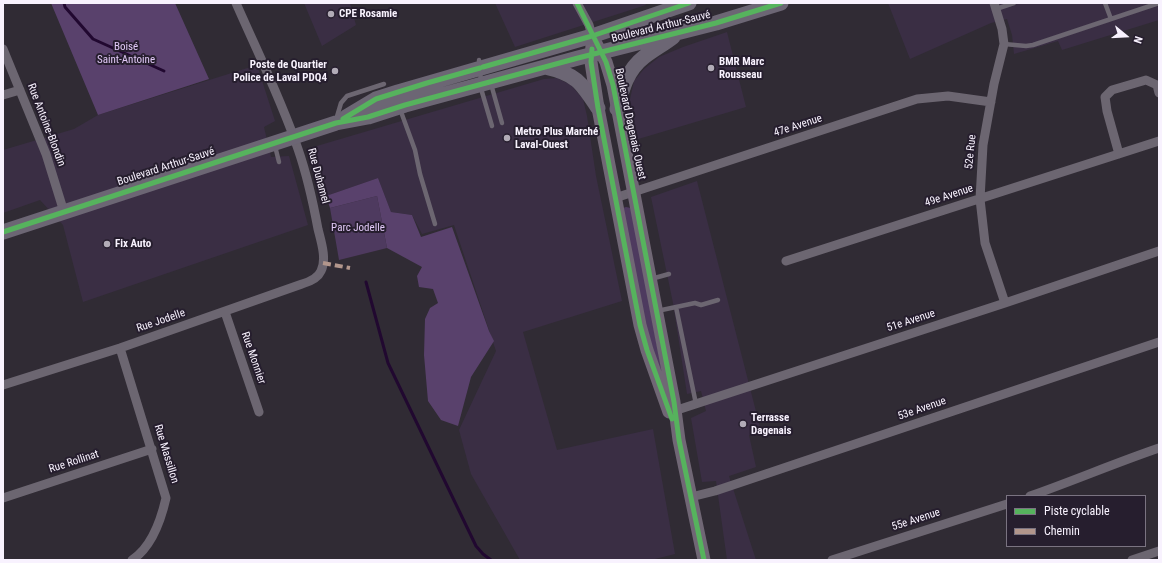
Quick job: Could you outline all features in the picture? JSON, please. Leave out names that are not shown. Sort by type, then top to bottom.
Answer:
[{"type":"main road","name":"Boulevard Arthur-Sauvé","points":[[485,75],[592,36],[657,8],[689,3]]},
{"type":"main road","name":"Boulevard Arthur-Sauvé","points":[[3,232],[336,122],[376,100],[427,83],[544,67],[728,20],[781,3]]},
{"type":"main road","points":[[617,109],[623,87],[633,67],[645,56],[664,45],[680,32]]},
{"type":"main road","name":"Boulevard Dagenais Ouest","points":[[592,36],[596,53],[609,71],[657,311],[672,411],[704,560]]},
{"type":"main road","name":"Boulevard Dagenais Ouest","points":[[596,53],[592,70],[598,108],[644,340],[672,411]]},
{"type":"main road","points":[[544,67],[561,71],[574,77],[582,85],[598,108]]},
{"type":"street","name":"Rue Duhamel","points":[[236,3],[294,136],[314,205],[324,258],[321,271]]},
{"type":"street","points":[[577,3],[589,25],[592,36]]},
{"type":"street","name":"52e Rue","points":[[995,6],[1002,29],[1004,44],[983,145],[980,199],[985,243],[1006,303]]},
{"type":"street","name":"Rue Antoine-Blondin","points":[[3,49],[46,154],[64,212]]},
{"type":"street","points":[[1118,154],[1106,110],[1105,97],[1112,90],[1146,80],[1156,85],[1159,93]]},
{"type":"street","points":[[3,95],[20,90]]},
{"type":"street","name":"47e Avenue","points":[[615,198],[917,99],[948,96],[991,102]]},
{"type":"street","name":"49e Avenue","points":[[786,261],[1159,141]]},
{"type":"street","name":"51e Avenue","points":[[672,411],[1006,303],[1159,251]]},
{"type":"street","name":"Rue Jodelle","points":[[3,385],[120,348],[309,282],[321,271]]},
{"type":"street","name":"Rue Monnier","points":[[225,312],[259,412]]},
{"type":"street","name":"53e Avenue","points":[[691,497],[715,491],[1159,342]]},
{"type":"street","name":"Rue Massillon","points":[[120,348],[166,498],[162,516],[147,547],[132,560]]},
{"type":"street","points":[[1033,495],[1074,481],[1124,460],[1159,448]]},
{"type":"street","name":"Rue Rollinat","points":[[3,498],[152,449]]},
{"type":"street","name":"55e Avenue","points":[[832,560],[1006,504]]},
{"type":"street","points":[[1132,560],[1159,551]]},
{"type":"lane","points":[[995,6],[1014,3]]},
{"type":"lane","points":[[1105,3],[1111,18]]},
{"type":"lane","points":[[1004,44],[1029,46],[1159,3]]},
{"type":"lane","points":[[485,75],[493,89],[502,123]]},
{"type":"lane","points":[[485,75],[482,92],[492,126]]},
{"type":"lane","points":[[390,95],[402,113],[415,150],[420,174],[436,224]]},
{"type":"lane","points":[[274,142],[279,162]]},
{"type":"lane","points":[[650,279],[669,274]]},
{"type":"lane","points":[[657,311],[695,304],[701,305],[718,300]]},
{"type":"lane","points":[[676,307],[696,404]]},
{"type":"shaded area","name":"CPE Rosamie","points":[[304,3],[350,3],[356,25],[322,46]]},
{"type":"shaded area","points":[[495,3],[645,3],[646,5],[515,47]]},
{"type":"shaded area","points":[[888,3],[1159,3],[1159,20],[1062,50],[1058,41],[1014,54],[1012,35],[1007,19],[991,23],[910,59]]},
{"type":"shaded area","points":[[727,32],[746,107],[635,140],[628,108],[634,81],[644,69],[659,57]]},
{"type":"shaded area","points":[[257,65],[275,121],[264,127],[271,157],[289,156],[308,225],[83,302],[63,225],[40,200],[3,213],[3,150],[74,129],[98,115]]},
{"type":"shaded area","points":[[557,78],[571,85],[583,99],[596,176],[622,301],[523,332],[557,450],[653,429],[675,554],[651,560],[520,560],[471,474],[459,430],[496,351],[454,225],[422,234],[412,215],[391,212],[378,178],[326,196],[310,148],[544,79]]},
{"type":"shaded area","points":[[697,181],[761,431],[749,435],[756,467],[729,476],[756,560],[727,560],[716,481],[702,482],[691,418],[706,411],[701,391],[687,394],[673,303],[651,197]]},
{"type":"green space","name":"Boisé Saint-Antoine","points":[[51,3],[175,3],[209,79],[98,115]]},
{"type":"green space","points":[[378,178],[391,212],[412,215],[421,237],[452,227],[489,331],[494,341],[471,377],[458,426],[441,420],[428,401],[424,355],[425,319],[430,308],[438,303],[433,289],[419,287],[417,276],[422,267],[387,248],[377,196],[330,208],[326,196]]},
{"type":"green space","name":"Parc Jodelle","points":[[377,196],[387,248],[339,260],[330,208]]},
{"type":"green space","points":[[623,208],[631,208],[664,382],[644,323]]},
{"type":"waterway","points":[[64,3],[65,7],[93,39],[164,71]]},
{"type":"waterway","points":[[366,282],[388,363],[476,546],[491,560]]},
{"type":"marked path","points":[[323,263],[350,268]]},
{"type":"cycle path","points":[[577,3],[606,62],[613,85],[674,402],[679,440],[704,560]]},
{"type":"cycle path","points":[[483,67],[592,36],[689,3]]},
{"type":"cycle path","points":[[3,232],[336,123],[368,117],[405,105],[578,58],[716,23],[781,3]]},
{"type":"cycle path","points":[[592,49],[591,62],[598,108],[640,325],[647,350],[672,419]]},
{"type":"cycle path","points":[[343,119],[376,99],[480,68]]},
{"type":"place","name":"CPE Rosamie","points":[[331,14]]},
{"type":"place","name":"BMR Marc Rousseau","points":[[711,68]]},
{"type":"place","name":"Poste de Quartier Police de Laval PDQ4","points":[[335,71]]},
{"type":"place","name":"Metro Plus Marché Laval-Ouest","points":[[507,138]]},
{"type":"place","name":"Fix Auto","points":[[107,244]]},
{"type":"place","name":"Terrasse Dagenais","points":[[743,424]]}]
